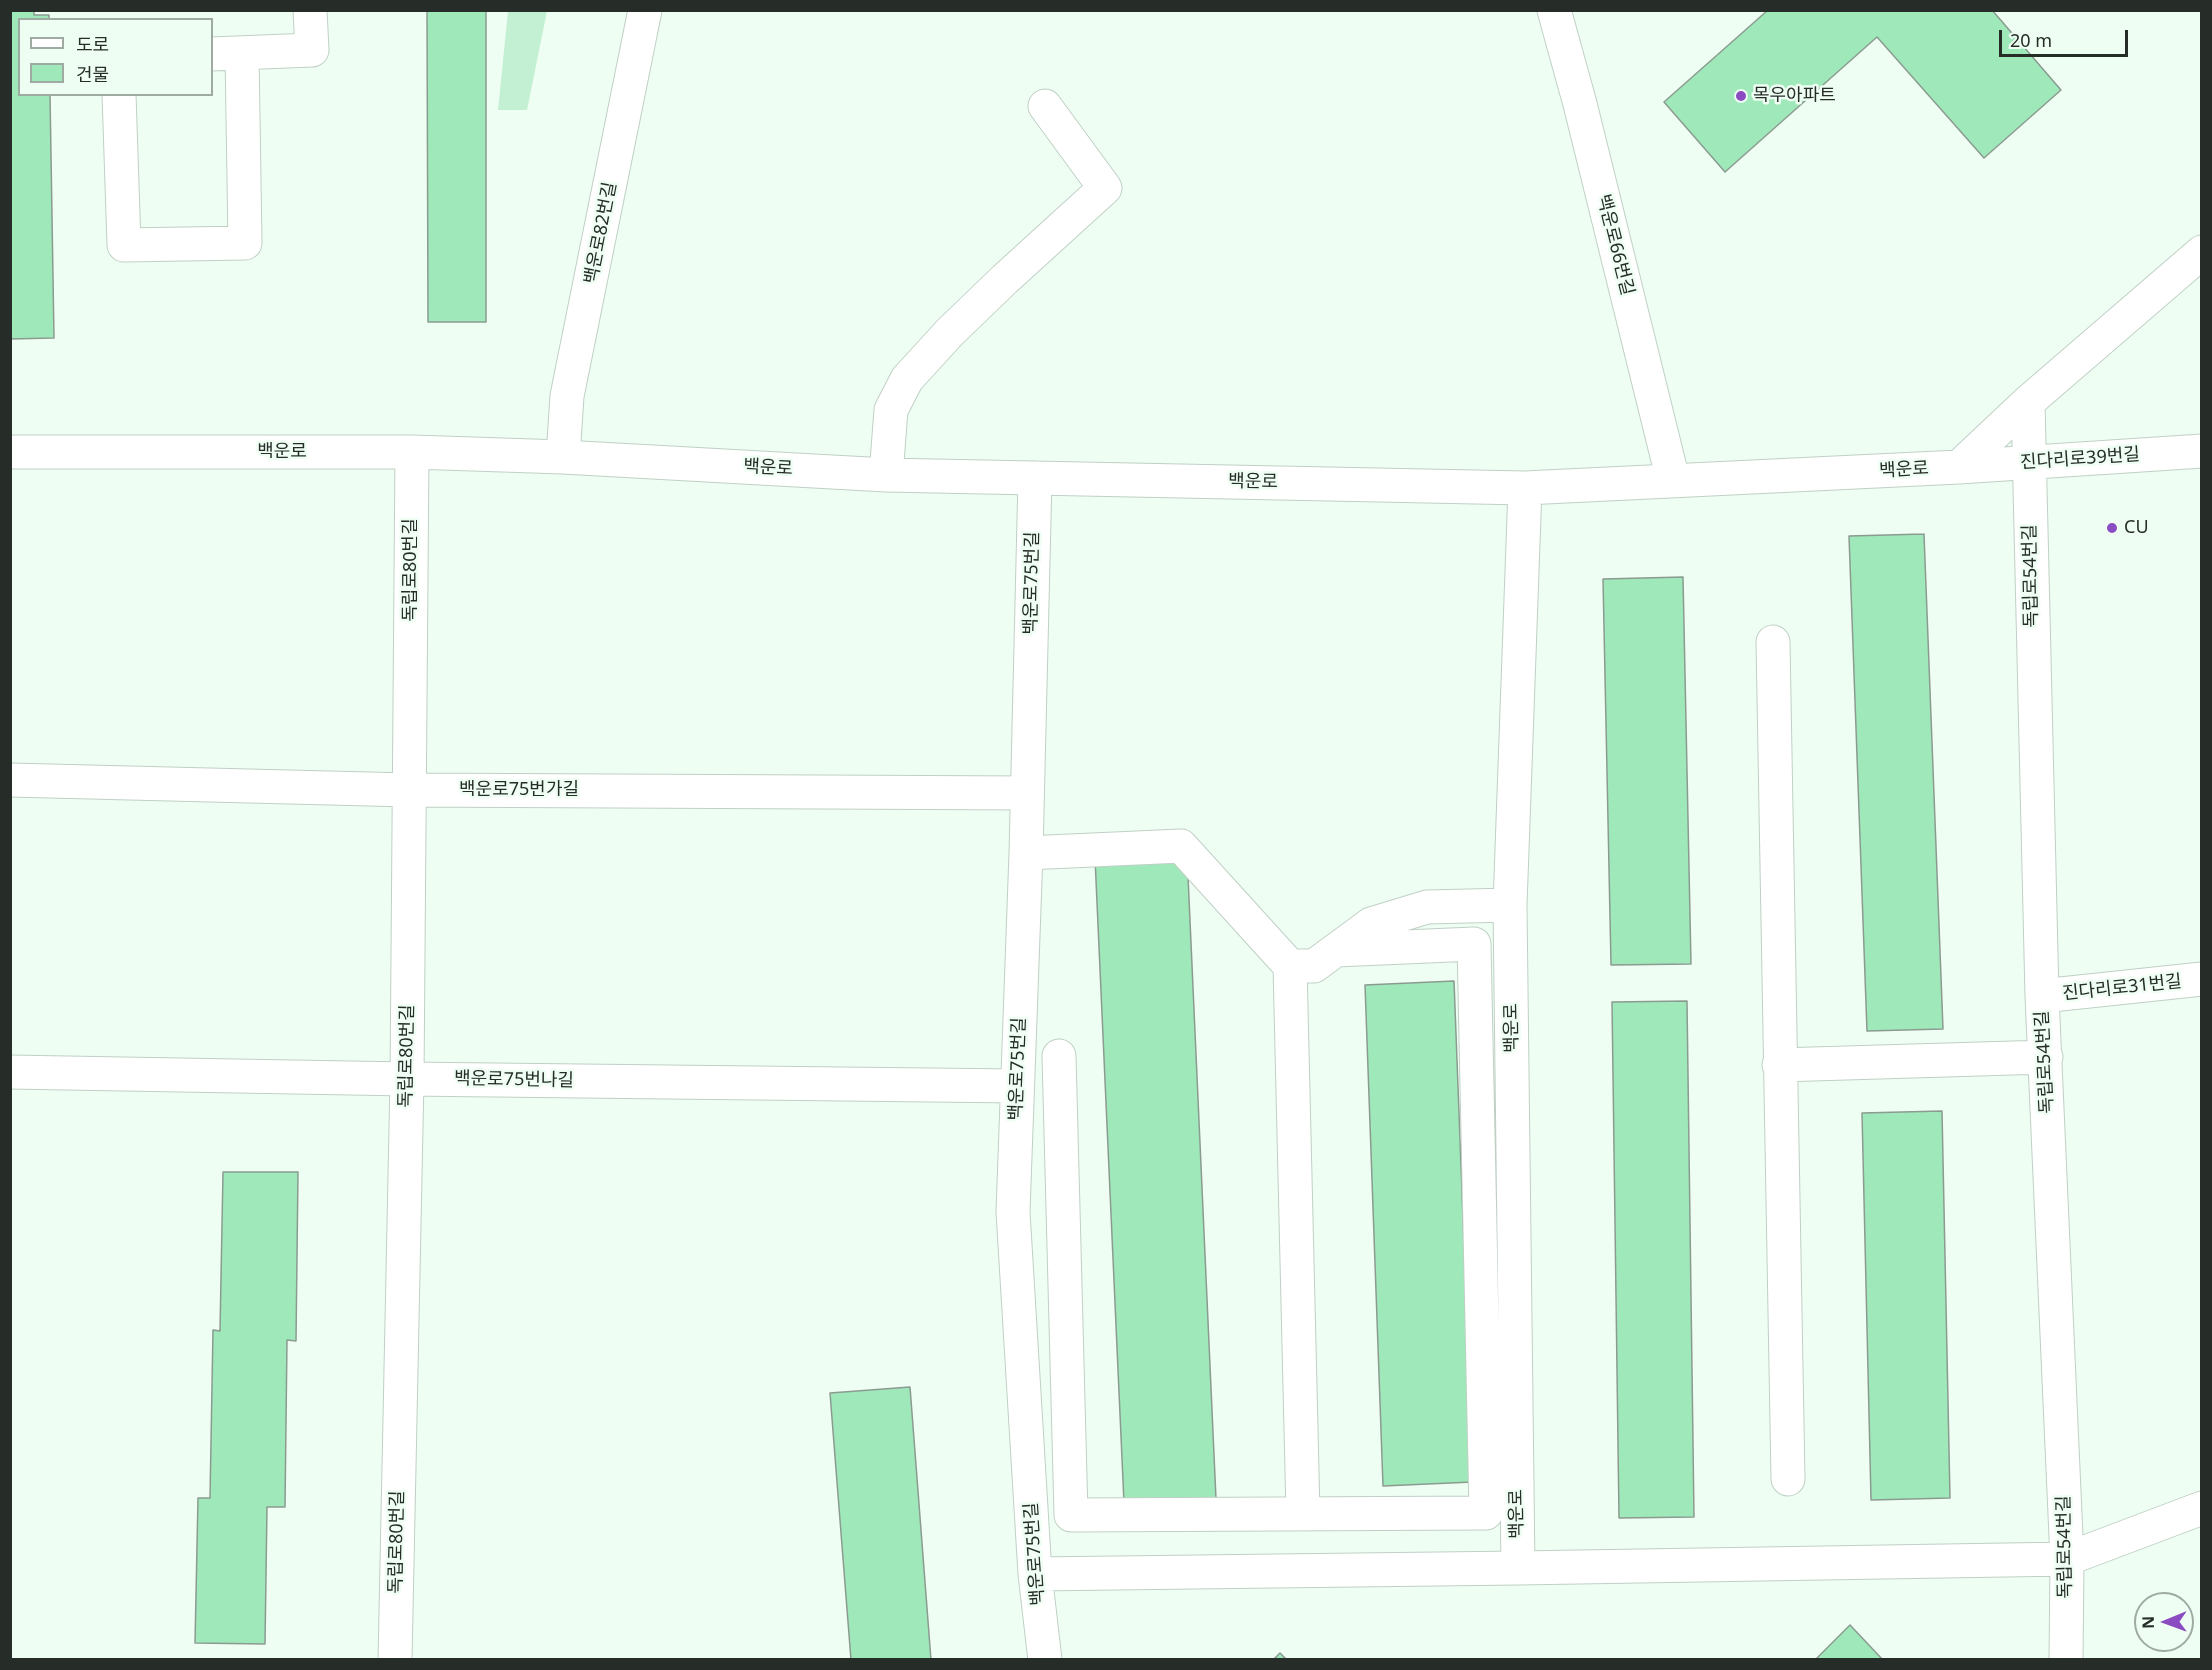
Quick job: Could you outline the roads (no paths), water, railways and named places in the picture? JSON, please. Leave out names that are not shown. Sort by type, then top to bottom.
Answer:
[{"type":"street","points":[[119,96],[124,245],[244,243],[227,53],[312,50],[310,10]]},
{"type":"street","name":"백운로82번길","points":[[563,457],[567,396],[645,10]]},
{"type":"street","name":"백운로66번길","points":[[1554,10],[1580,104],[1672,480]]},
{"type":"street","points":[[886,475],[891,410],[907,379],[1005,279],[1105,188],[1045,105]]},
{"type":"street","points":[[1959,467],[2028,402],[2202,252]]},
{"type":"street","name":"독립로54번길","points":[[2028,402],[2042,996],[2067,1559],[2066,1659]]},
{"type":"street","name":"진다리로39번길","points":[[1959,467],[2202,451]]},
{"type":"street","name":"백운로","points":[[10,452],[412,452],[563,457],[886,475],[1525,488],[1959,467]]},
{"type":"street","name":"독립로80번길","points":[[395,1659],[407,1079],[412,452]]},
{"type":"street","name":"백운로75번길","points":[[1035,478],[1026,853],[1012,1212],[1035,1574],[1045,1659]]},
{"type":"street","name":"백운로","points":[[1518,1568],[1510,905],[1525,488]]},
{"type":"street","points":[[1773,642],[1788,1479]]},
{"type":"street","name":"백운로75번가길","points":[[10,780],[409,790],[1027,793]]},
{"type":"street","points":[[1026,853],[1181,846],[1290,966],[1303,1513]]},
{"type":"street","points":[[1290,966],[1314,966],[1371,924],[1426,907],[1510,905]]},
{"type":"street","points":[[1059,1056],[1071,1515],[1486,1513],[1474,944],[1336,950]]},
{"type":"street","name":"진다리로31번길","points":[[2042,996],[2202,979]]},
{"type":"street","points":[[1779,1065],[2046,1056]]},
{"type":"street","name":"백운로75번나길","points":[[10,1072],[1017,1086]]},
{"type":"street","points":[[1035,1574],[2067,1559],[2202,1508]]},
{"type":"place","name":"목우아파트","points":[[1741,96]]},
{"type":"place","name":"CU","points":[[2112,528]]}]
